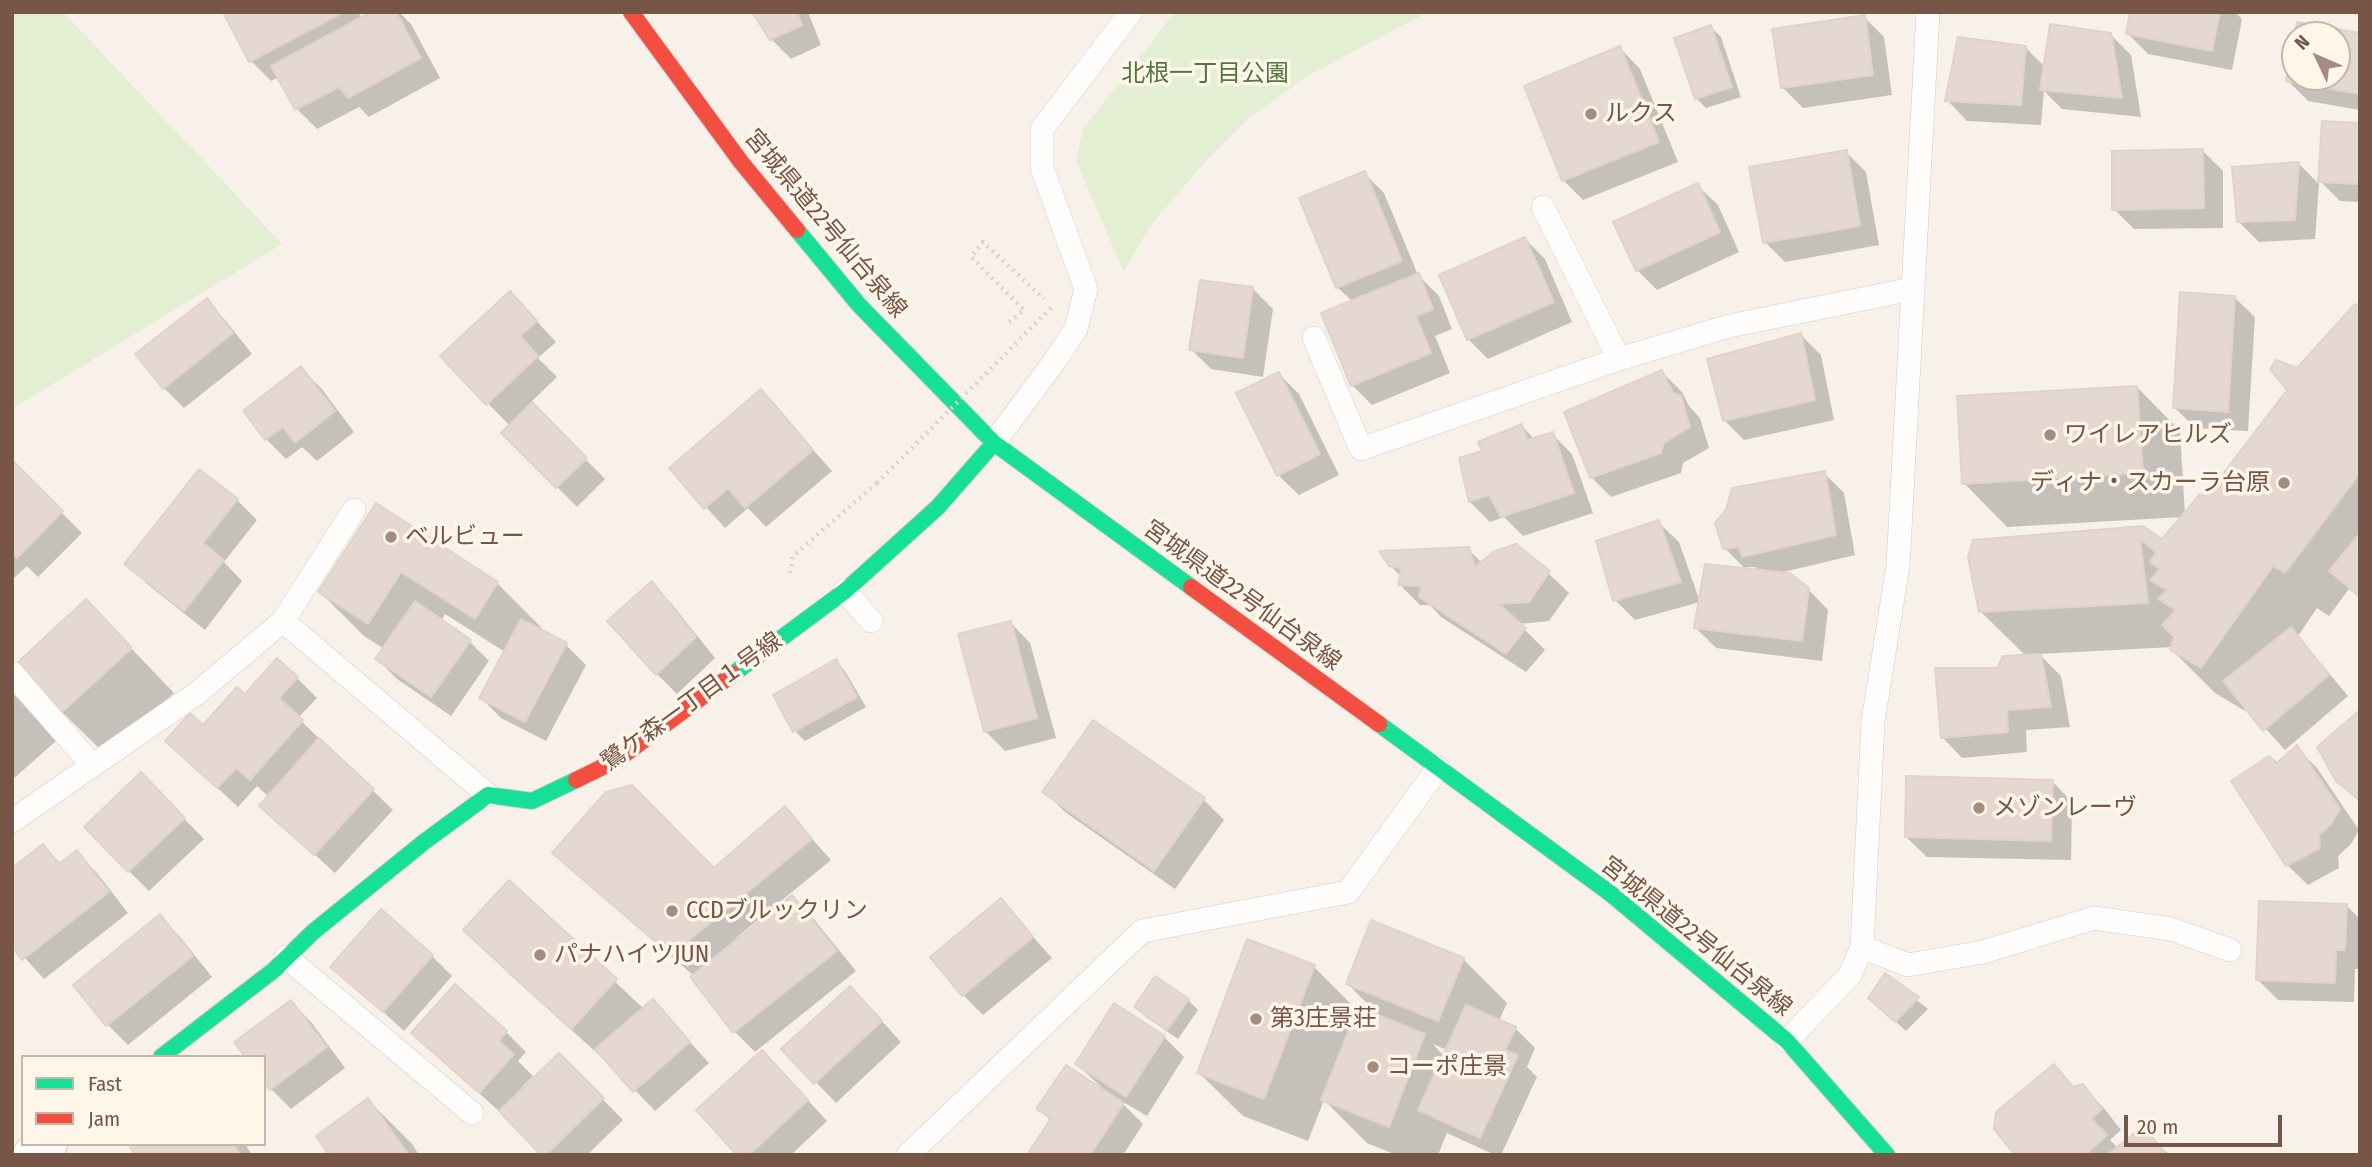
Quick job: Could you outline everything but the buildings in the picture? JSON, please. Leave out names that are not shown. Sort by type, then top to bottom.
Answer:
[{"type":"main road","name":"宮城県道22号仙台泉線","points":[[631,12],[741,162],[851,295],[994,443],[1611,894],[1787,1041],[1887,1155]]},
{"type":"main road","name":"鷺ケ森一丁目１号線","points":[[488,795],[532,801],[617,760],[845,591],[938,507],[994,443]]},
{"type":"main road","points":[[165,1055],[274,970],[313,932],[414,850],[488,795]]},
{"type":"lane","points":[[994,443],[1076,329],[1086,289],[1042,168],[1042,129],[1131,12]]},
{"type":"lane","points":[[1787,1041],[1850,975],[1862,947],[1873,721],[1898,566],[1928,12]]},
{"type":"lane","points":[[1543,207],[1619,359]]},
{"type":"lane","points":[[1314,338],[1361,449],[1619,359],[1729,326],[1912,289]]},
{"type":"lane","points":[[12,821],[196,694],[283,621],[354,510]]},
{"type":"lane","points":[[845,591],[871,621]]},
{"type":"lane","points":[[283,621],[488,795]]},
{"type":"lane","points":[[12,673],[92,765]]},
{"type":"lane","points":[[908,1155],[1142,931],[1349,892],[1438,768]]},
{"type":"lane","points":[[1862,947],[1908,965],[1983,951],[2094,918],[2171,929],[2230,950]]},
{"type":"lane","points":[[286,957],[472,1113]]},
{"type":"path","points":[[793,556],[877,483],[1052,307],[983,242],[971,257],[1024,310],[1009,323]]},
{"type":"green space","points":[[12,12],[63,12],[282,244],[12,409]]},
{"type":"green space","name":"北根一丁目公園","points":[[1175,12],[1428,12],[1309,75],[1248,119],[1205,162],[1150,226],[1124,272],[1076,161],[1083,129]]},
{"type":"traffic: fast","points":[[797,230],[859,305],[994,443],[1191,587]]},
{"type":"traffic: fast","points":[[733,674],[845,591],[938,507],[994,443]]},
{"type":"traffic: fast","points":[[1379,724],[1611,894],[1787,1041],[1887,1155]]},
{"type":"traffic: fast","points":[[164,1055],[274,970],[313,932],[424,842],[488,795],[532,801],[576,780]]},
{"type":"traffic: jam","points":[[631,12],[741,162],[797,230]]},
{"type":"traffic: jam","points":[[1191,587],[1379,724]]},
{"type":"traffic: jam","points":[[576,780],[617,760],[733,674]]},
{"type":"place","name":"ルクス","points":[[1591,114]]},
{"type":"place","name":"ワイレアヒルズ","points":[[2050,435]]},
{"type":"place","name":"ディナ・スカーラ台原","points":[[2284,483]]},
{"type":"place","name":"ベルビュー","points":[[391,537]]},
{"type":"place","name":"メゾンレーヴ","points":[[1979,808]]},
{"type":"place","name":"CCDブルックリン","points":[[672,911]]},
{"type":"place","name":"パナハイツJUN","points":[[540,955]]},
{"type":"place","name":"第3庄景荘","points":[[1256,1019]]},
{"type":"place","name":"コーポ庄景","points":[[1373,1067]]}]
